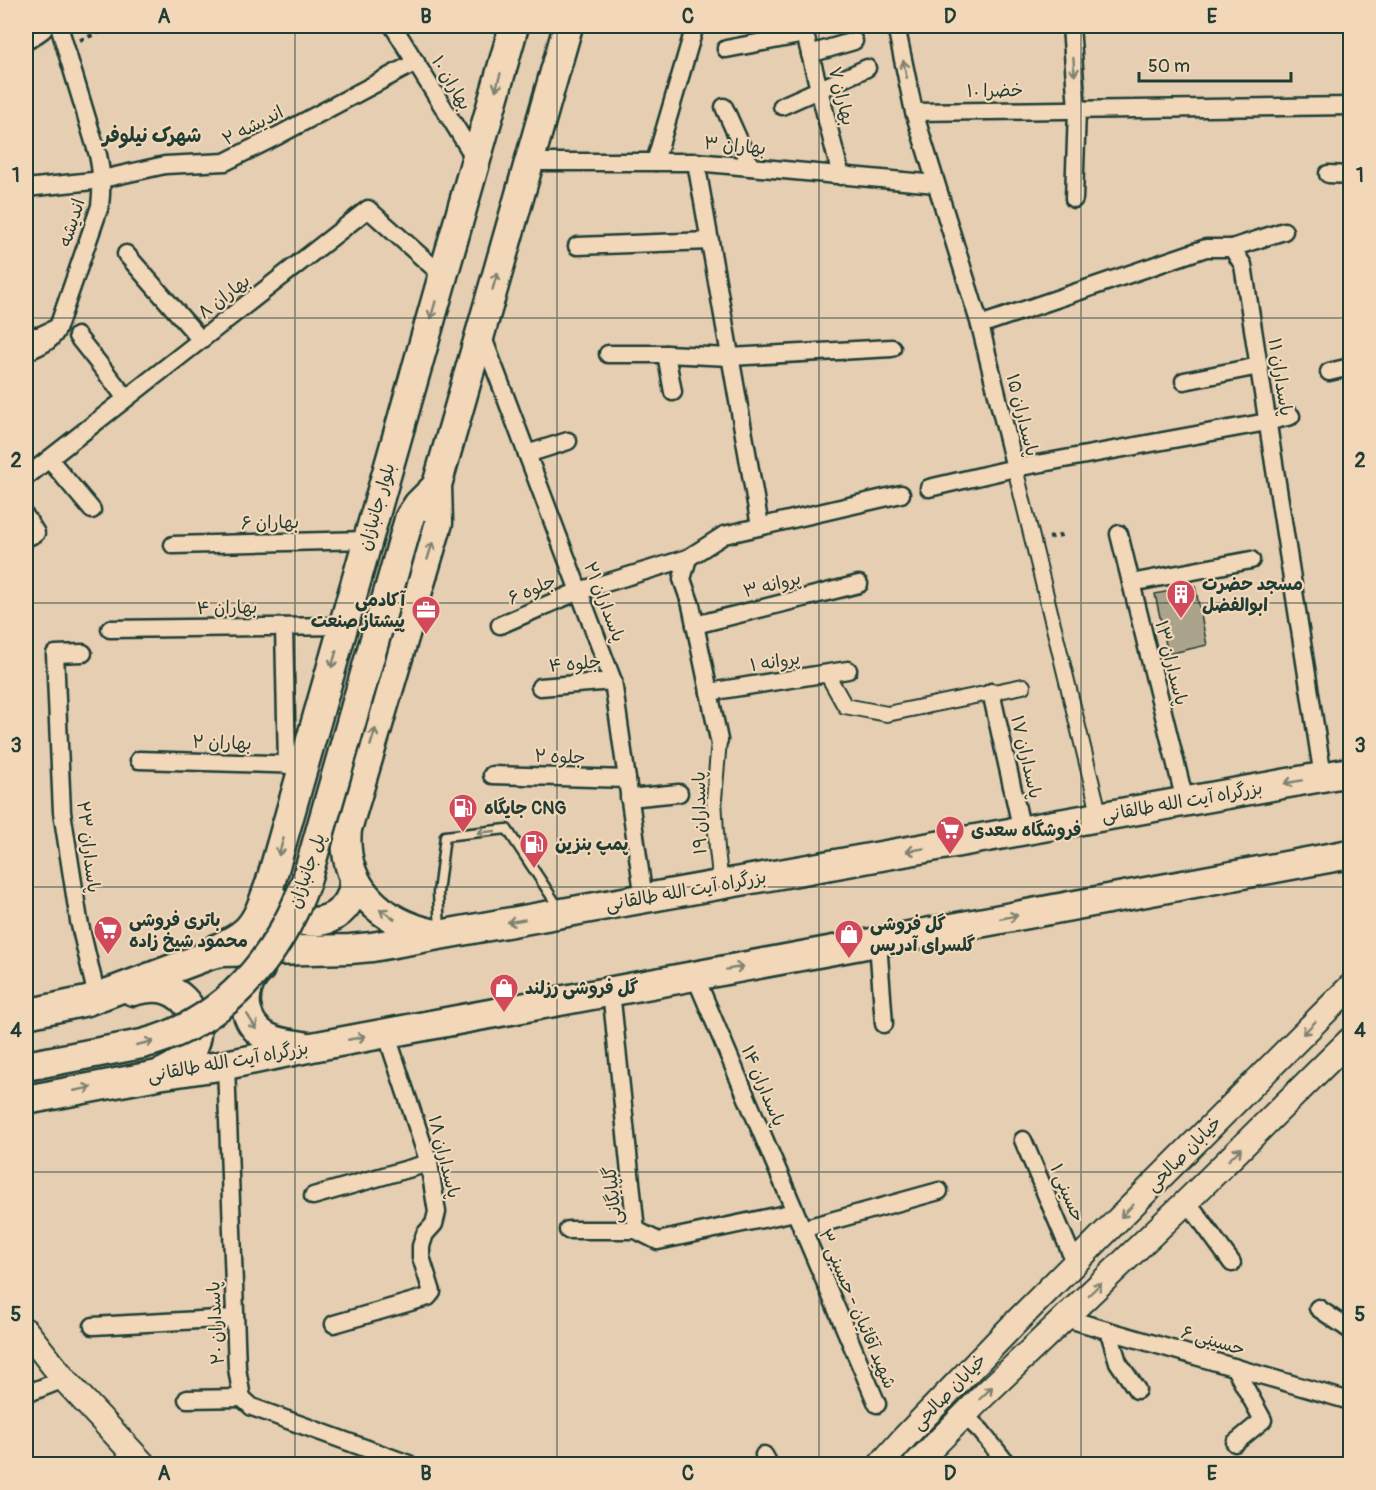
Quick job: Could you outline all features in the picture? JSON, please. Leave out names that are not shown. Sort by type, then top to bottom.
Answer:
[{"type":"highway","name":"بلوار جانبازان","points":[[198,959],[248,930],[270,884],[296,765],[343,626],[514,26]]},
{"type":"highway","name":"بلوار جانبازان","points":[[440,935],[411,927],[381,911],[366,897],[354,880],[347,855],[347,829],[438,523],[437,485],[568,26]]},
{"type":"highway","name":"پل جانبازان","points":[[26,1066],[142,1044],[184,1030],[217,1009],[232,996],[270,954],[291,917],[306,881],[410,516]]},
{"type":"highway","name":"بزرگراه آیت الله طالقانی","points":[[26,1014],[86,1001],[222,952],[360,949],[1337,774]]},
{"type":"highway","name":"بزرگراه آیت الله طالقانی","points":[[26,1100],[158,1075],[226,1065],[390,1032],[1350,854]]},
{"type":"highway","points":[[270,884],[272,894],[284,911],[302,921],[312,922],[332,918],[340,912],[352,895],[354,880]]},
{"type":"highway","points":[[312,1047],[276,1041],[255,1028],[245,1004],[245,995],[251,979],[262,966],[278,959],[360,949]]},
{"type":"highway","points":[[86,1001],[154,987],[165,989],[183,999],[194,1016],[196,1037],[193,1047],[180,1063],[158,1075]]},
{"type":"main road","points":[[26,35],[39,26]]},
{"type":"main road","name":"بلوار جانبازان","points":[[410,516],[418,504],[437,485]]},
{"type":"main road","name":"خیابان صالحی","points":[[1018,1320],[1350,987]]},
{"type":"main road","name":"خیابان صالحی","points":[[1038,1344],[1350,1040]]},
{"type":"main road","name":"خيابان صالحی","points":[[881,1464],[1018,1320]]},
{"type":"main road","points":[[26,1331],[64,1379],[143,1464]]},
{"type":"main road","name":"خيابان صالحی","points":[[916,1464],[1038,1344]]},
{"type":"street","name":"اندیشه","points":[[29,345],[46,343],[56,332],[100,206],[102,192],[97,180],[98,155],[59,26]]},
{"type":"street","name":"بهاران ۱۰","points":[[393,26],[476,160]]},
{"type":"street","points":[[655,162],[695,26]]},
{"type":"street","name":"پاسداران ۱۵","points":[[896,26],[914,112],[980,325],[1100,817]]},
{"type":"street","points":[[1071,26],[1077,109],[1074,199]]},
{"type":"street","points":[[726,49],[804,30]]},
{"type":"street","name":"بهاران ۷","points":[[804,30],[841,176]]},
{"type":"street","points":[[810,54],[854,41]]},
{"type":"street","name":"اندیشه ۲","points":[[26,188],[97,180],[165,165],[225,162],[416,62]]},
{"type":"street","points":[[782,106],[867,69]]},
{"type":"street","name":"خضرا ۱۰","points":[[914,112],[1350,106]]},
{"type":"street","points":[[724,107],[751,167]]},
{"type":"street","name":"بهاران ۳","points":[[529,162],[696,162],[936,184]]},
{"type":"street","points":[[696,162],[760,526]]},
{"type":"street","points":[[1328,174],[1350,175]]},
{"type":"street","name":"بهاران ۸","points":[[26,477],[368,209],[443,276]]},
{"type":"street","points":[[980,325],[1206,248],[1232,248],[1284,231]]},
{"type":"street","points":[[577,246],[710,241]]},
{"type":"street","name":"پاسداران ١١","points":[[1232,248],[1243,265],[1267,422],[1337,774]]},
{"type":"street","points":[[126,254],[201,340]]},
{"type":"street","name":"پاسداران ۲۱","points":[[481,332],[613,681],[644,899]]},
{"type":"street","points":[[77,336],[126,398]]},
{"type":"street","points":[[608,354],[730,357],[892,348]]},
{"type":"street","points":[[666,354],[673,392]]},
{"type":"street","points":[[1184,381],[1259,366]]},
{"type":"street","points":[[1329,372],[1350,367]]},
{"type":"street","points":[[929,488],[1015,468],[1291,416]]},
{"type":"street","points":[[527,454],[568,441]]},
{"type":"street","points":[[49,459],[92,510]]},
{"type":"street","name":"جلوه ۶","points":[[500,625],[579,591],[688,558],[724,535],[901,494]]},
{"type":"street","points":[[26,517],[31,536]]},
{"type":"street","name":"پاسداران ۱۳","points":[[1119,534],[1185,801]]},
{"type":"street","name":"بهاران ۶","points":[[173,545],[368,540]]},
{"type":"street","points":[[688,558],[682,579],[691,605],[719,740]]},
{"type":"street","points":[[1131,584],[1251,560]]},
{"type":"street","name":"پروانه ۳","points":[[695,625],[859,584]]},
{"type":"street","name":"بهاران ۴","points":[[111,629],[343,626]]},
{"type":"street","points":[[285,627],[296,765]]},
{"type":"street","name":"پاسداران ۲۳","points":[[83,653],[55,654],[62,812],[79,921],[86,1001]]},
{"type":"street","name":"پروانه ۱","points":[[709,692],[848,670]]},
{"type":"street","points":[[826,674],[845,706],[886,714],[1023,686]]},
{"type":"street","name":"جلوه ۴","points":[[540,687],[613,681]]},
{"type":"street","name":"پاسداران ۱۷","points":[[991,692],[1022,831]]},
{"type":"street","name":"پاسداران ۱۹","points":[[719,740],[714,799],[721,885]]},
{"type":"street","name":"بهاران ۲","points":[[139,760],[296,765]]},
{"type":"street","name":"جلوه ۲","points":[[492,775],[627,779]]},
{"type":"street","points":[[629,798],[679,793]]},
{"type":"street","points":[[878,942],[884,1024]]},
{"type":"street","name":"پاسداران ۱۴","points":[[695,976],[802,1229]]},
{"type":"street","name":"گلپایگانی","points":[[611,991],[636,1230],[658,1242],[795,1212]]},
{"type":"street","name":"پاسداران ۱۸","points":[[334,1324],[428,1297],[432,1292],[421,1246],[425,1234],[434,1224],[437,1212],[429,1163],[391,1048],[390,1032]]},
{"type":"street","name":"پاسداران ۲۰","points":[[226,1065],[237,1368],[242,1398]]},
{"type":"street","name":"حسینی ۱","points":[[1023,1140],[1075,1263]]},
{"type":"street","points":[[313,1196],[429,1163]]},
{"type":"street","points":[[802,1229],[939,1191]]},
{"type":"street","points":[[1187,1201],[1232,1263]]},
{"type":"street","name":"شهید آقائیان - حسینی ۳","points":[[802,1229],[877,1404]]},
{"type":"street","points":[[568,1230],[636,1230]]},
{"type":"street","points":[[1318,1308],[1350,1329]]},
{"type":"street","points":[[93,1326],[235,1317]]},
{"type":"street","name":"حسینی ۶","points":[[1065,1318],[1350,1401]]},
{"type":"street","points":[[1109,1332],[1118,1362],[1137,1390]]},
{"type":"street","points":[[1234,1367],[1263,1420],[1235,1443]]},
{"type":"street","points":[[26,1394],[64,1379]]},
{"type":"street","points":[[188,1399],[242,1398],[252,1407],[409,1464]]},
{"type":"street","points":[[964,1415],[981,1431],[1007,1464]]},
{"type":"lane","points":[[440,935],[438,893],[445,836],[507,829],[562,913]]},
{"type":"path","points":[[73,43],[116,26]]},
{"type":"building","name":"مسجد حضرت ابوالفضل","points":[[1195,586],[1207,645],[1168,654],[1155,594]]},
{"type":"place","name":"مسجد حضرت ابوالفضل","points":[[1181,620]]},
{"type":"place","name":"آکادمی پیشتاز صنعت","points":[[426,636]]},
{"type":"place","name":"جایگاه CNG","points":[[463,834]]},
{"type":"place","name":"فروشگاه سعدی","points":[[950,856]]},
{"type":"place","name":"پمپ بنزین","points":[[534,870]]},
{"type":"place","name":"باتری فروشی محمود شیخ زاده","points":[[108,956]]},
{"type":"place","name":"گل فروشی گلسرای آدریس","points":[[849,960]]},
{"type":"place","name":"گل فروشی رزلند","points":[[504,1014]]},
{"type":"district","name":"شهرک نیلوفر","points":[[152,135]]}]
